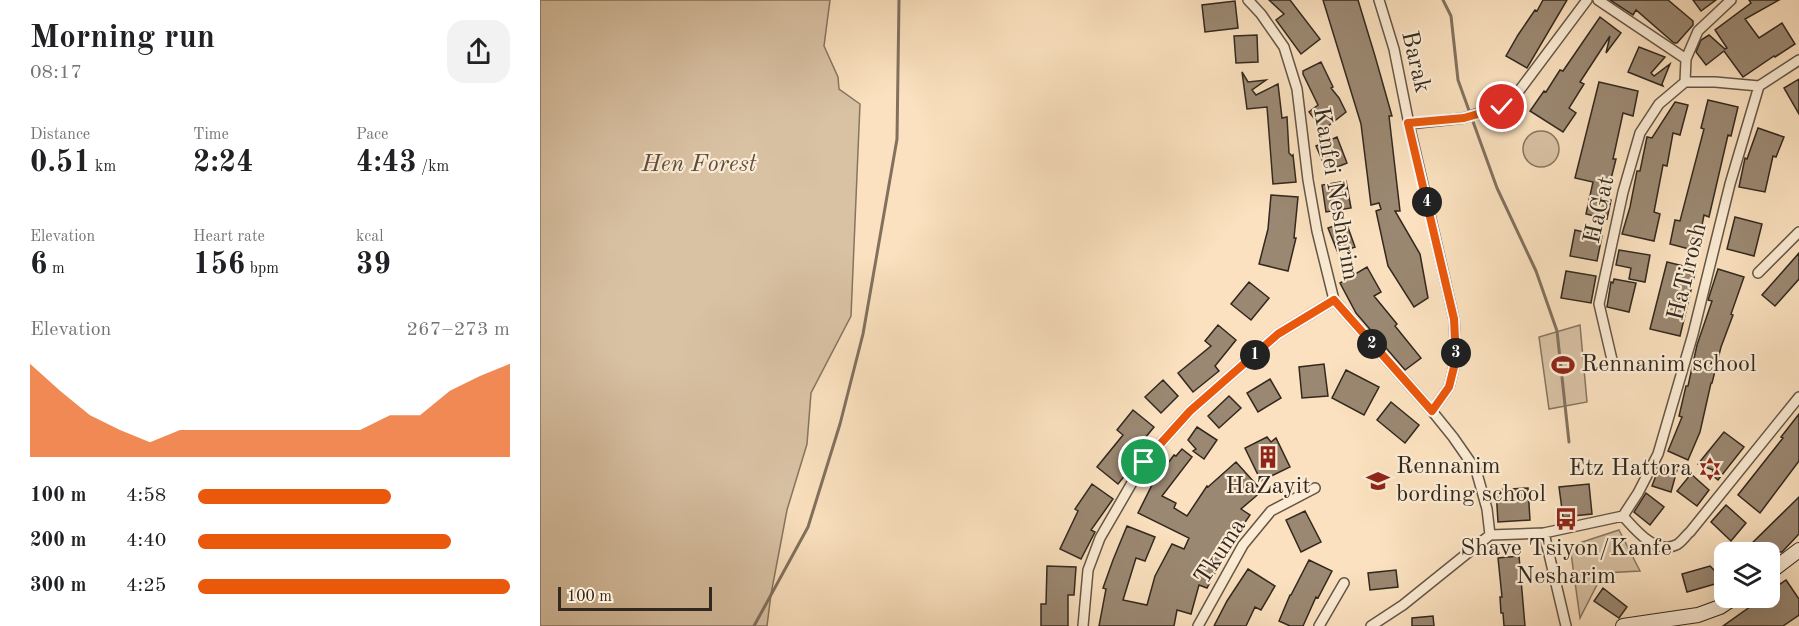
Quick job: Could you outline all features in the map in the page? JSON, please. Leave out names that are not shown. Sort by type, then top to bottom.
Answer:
[{"type":"street","name":"Kanfei Nesharim","points":[[1248,0],[1261,14],[1284,47],[1297,89],[1308,180],[1317,231],[1334,300],[1432,411],[1476,470],[1487,509],[1490,535]]},
{"type":"street","name":"Barak","points":[[1379,0],[1394,49],[1408,123],[1454,319],[1456,359],[1449,387],[1432,411]]},
{"type":"street","points":[[1408,123],[1464,118],[1510,103],[1587,0]]},
{"type":"street","points":[[1598,0],[1686,59]]},
{"type":"street","points":[[1731,0],[1698,31],[1686,59],[1685,82],[1759,86],[1799,60]]},
{"type":"street","name":"HaGat","points":[[1613,364],[1599,304],[1623,192],[1640,133],[1659,104],[1685,82]]},
{"type":"street","name":"HaTirosh","points":[[1623,516],[1658,454],[1693,334],[1730,184],[1759,86]]},
{"type":"street","points":[[1758,273],[1799,232]]},
{"type":"street","points":[[1083,626],[1088,570],[1092,559],[1100,538],[1144,462],[1190,411],[1278,334],[1334,300]]},
{"type":"street","points":[[1371,626],[1402,605],[1490,535],[1544,532],[1623,516],[1651,543],[1663,547],[1676,545],[1690,532],[1799,397]]},
{"type":"street","name":"Tkuma","points":[[1198,626],[1243,545],[1271,511],[1315,488]]},
{"type":"street","points":[[1544,532],[1566,626]]},
{"type":"street","points":[[1780,564],[1799,550]]},
{"type":"street","points":[[1319,626],[1344,583]]},
{"type":"street","points":[[1623,626],[1698,615],[1717,608]]},
{"type":"green space","name":"Hen Forest","points":[[540,0],[830,0],[824,46],[838,77],[839,89],[860,104],[851,316],[811,393],[807,444],[787,510],[767,626],[540,626]]},
{"type":"green space","points":[[1541,131],[1554,136],[1559,149],[1554,162],[1541,167],[1528,162],[1523,149],[1528,136]]},
{"type":"green space","name":"Rennanim school","points":[[1580,325],[1587,402],[1549,409],[1539,337]]},
{"type":"green space","points":[[1619,530],[1640,571],[1603,573],[1580,618],[1570,546]]},
{"type":"building","points":[[1269,0],[1290,0],[1320,39],[1301,54],[1276,20],[1284,14]]},
{"type":"building","points":[[1323,0],[1358,0],[1375,56],[1392,116],[1389,116],[1400,211],[1395,211],[1420,254],[1428,298],[1414,307],[1388,266],[1376,211],[1381,209],[1379,203],[1371,205],[1361,124]]},
{"type":"building","points":[[1543,0],[1567,0],[1527,68],[1506,56]]},
{"type":"building","points":[[1610,0],[1668,0],[1693,21],[1693,25],[1677,43],[1674,43],[1636,10],[1633,15]]},
{"type":"building","points":[[1693,0],[1716,0],[1701,11]]},
{"type":"building","points":[[1749,0],[1779,0],[1745,19],[1759,38],[1782,23],[1795,44],[1743,77],[1724,51],[1706,65],[1696,52],[1701,40],[1709,35],[1725,49],[1727,48],[1715,30],[1751,3]]},
{"type":"building","points":[[1235,1],[1238,28],[1205,32],[1202,5]]},
{"type":"building","points":[[1600,17],[1621,33],[1606,53],[1610,36],[1580,82],[1584,84],[1569,108],[1576,113],[1563,132],[1530,111],[1560,70],[1563,71]]},
{"type":"building","points":[[1257,35],[1258,62],[1236,63],[1234,36]]},
{"type":"building","points":[[1639,47],[1665,57],[1651,73],[1654,76],[1670,64],[1663,86],[1628,72]]},
{"type":"building","points":[[1321,62],[1333,87],[1331,88],[1346,112],[1323,130],[1309,112],[1318,105],[1303,74],[1303,71]]},
{"type":"building","points":[[1242,72],[1248,82],[1266,80],[1252,90],[1256,95],[1278,84],[1282,118],[1287,117],[1289,153],[1293,155],[1296,182],[1273,184],[1267,107],[1247,109]]},
{"type":"building","points":[[1799,79],[1799,114],[1784,88]]},
{"type":"building","points":[[1599,82],[1638,91],[1633,116],[1623,113],[1613,159],[1616,159],[1606,199],[1611,200],[1607,219],[1586,214],[1593,182],[1575,178]]},
{"type":"building","points":[[1708,100],[1738,107],[1731,136],[1728,135],[1709,217],[1704,215],[1697,251],[1670,244],[1675,220],[1680,221],[1704,129],[1701,128]]},
{"type":"building","points":[[1675,102],[1688,105],[1680,135],[1673,133],[1667,166],[1663,165],[1654,212],[1660,214],[1654,241],[1622,234],[1647,137],[1652,138]]},
{"type":"building","points":[[1758,128],[1784,137],[1776,157],[1773,156],[1765,192],[1739,187],[1745,158],[1747,159]]},
{"type":"building","points":[[1337,137],[1347,163],[1327,171],[1316,146]]},
{"type":"building","points":[[1346,181],[1351,208],[1326,212],[1322,185]]},
{"type":"building","points":[[1271,195],[1298,197],[1294,238],[1296,238],[1288,271],[1259,264],[1268,229]]},
{"type":"building","points":[[1735,217],[1762,224],[1754,256],[1727,249]]},
{"type":"building","points":[[1346,222],[1355,247],[1338,253],[1328,228]]},
{"type":"building","points":[[1575,230],[1602,236],[1597,261],[1570,256]]},
{"type":"building","points":[[1619,250],[1650,255],[1645,282],[1629,279],[1631,268],[1616,265]]},
{"type":"building","points":[[1799,253],[1799,279],[1775,306],[1762,295]]},
{"type":"building","points":[[1667,262],[1696,269],[1680,336],[1650,329]]},
{"type":"building","points":[[1367,267],[1381,292],[1374,296],[1421,358],[1405,370],[1356,313],[1340,283]]},
{"type":"building","points":[[1718,269],[1744,277],[1721,347],[1700,432],[1688,460],[1668,451],[1682,417],[1679,416],[1686,386],[1688,386],[1697,345],[1712,301],[1708,300]]},
{"type":"building","points":[[1566,271],[1596,276],[1591,303],[1561,298]]},
{"type":"building","points":[[1614,279],[1636,283],[1629,312],[1607,307],[1611,282],[1613,283]]},
{"type":"building","points":[[1249,282],[1269,298],[1251,320],[1231,304]]},
{"type":"building","points":[[1218,325],[1236,340],[1215,366],[1219,371],[1193,392],[1178,373],[1211,346],[1205,341]]},
{"type":"building","points":[[1324,364],[1328,396],[1302,398],[1299,367]]},
{"type":"building","points":[[1346,370],[1379,387],[1364,415],[1332,398]]},
{"type":"building","points":[[1270,379],[1281,398],[1258,412],[1247,393]]},
{"type":"building","points":[[1163,380],[1178,396],[1161,413],[1145,397]]},
{"type":"building","points":[[1229,396],[1241,408],[1219,428],[1208,416]]},
{"type":"building","points":[[1391,402],[1419,425],[1405,443],[1377,420]]},
{"type":"building","points":[[1133,410],[1154,427],[1131,455],[1138,459],[1118,484],[1097,467],[1123,435],[1117,430]]},
{"type":"building","points":[[1799,414],[1799,461],[1760,513],[1738,495]]},
{"type":"building","points":[[1197,427],[1217,440],[1204,459],[1193,451],[1196,449],[1188,440]]},
{"type":"building","points":[[1724,432],[1744,447],[1718,480],[1712,475],[1713,470],[1698,464]]},
{"type":"building","name":"HaZayit","points":[[1267,437],[1271,442],[1276,438],[1290,467],[1261,481],[1245,448]]},
{"type":"building","points":[[1182,449],[1192,457],[1162,496],[1176,503],[1174,508],[1187,516],[1207,486],[1236,462],[1262,491],[1241,509],[1250,515],[1231,543],[1207,588],[1199,585],[1191,614],[1177,610],[1174,626],[1099,626],[1106,589],[1103,588],[1127,526],[1155,537],[1145,561],[1136,558],[1123,600],[1147,605],[1155,576],[1172,544],[1184,549],[1189,538],[1138,513],[1153,483],[1174,455],[1176,456]]},
{"type":"building","points":[[1660,465],[1677,470],[1671,492],[1652,486]]},
{"type":"building","points":[[1691,474],[1709,490],[1697,506],[1677,491]]},
{"type":"building","points":[[1092,484],[1113,499],[1091,530],[1095,532],[1081,559],[1060,549],[1078,511],[1075,509]]},
{"type":"building","points":[[1589,484],[1592,514],[1563,517],[1559,487]]},
{"type":"building","points":[[1528,488],[1530,520],[1498,522],[1496,490]]},
{"type":"building","points":[[1646,493],[1664,507],[1650,525],[1634,512]]},
{"type":"building","points":[[1799,497],[1799,534],[1782,552],[1780,552],[1780,542],[1753,542]]},
{"type":"building","points":[[1726,505],[1746,523],[1731,541],[1711,522]]},
{"type":"building","points":[[1305,511],[1321,542],[1301,552],[1286,520]]},
{"type":"building","points":[[1519,556],[1525,626],[1504,626],[1503,613],[1501,613],[1500,597],[1502,597],[1498,558]]},
{"type":"building","points":[[1309,560],[1332,571],[1318,598],[1316,597],[1303,626],[1290,626],[1279,621]]},
{"type":"building","points":[[1047,566],[1076,567],[1074,595],[1068,595],[1068,626],[1041,626],[1041,604],[1046,604]]},
{"type":"building","points":[[1710,566],[1714,570],[1714,584],[1687,592],[1682,574]]},
{"type":"building","points":[[1248,569],[1275,586],[1261,610],[1255,607],[1246,626],[1214,626],[1227,601]]},
{"type":"building","points":[[1396,570],[1398,587],[1370,590],[1368,573]]},
{"type":"building","points":[[1786,580],[1799,599],[1799,615],[1783,626],[1723,626],[1748,608],[1780,608],[1780,584]]},
{"type":"building","points":[[1603,588],[1627,607],[1619,618],[1594,601]]},
{"type":"building","points":[[1433,616],[1434,626],[1412,626],[1412,618]]},
{"type":"waterway","points":[[754,626],[808,527],[840,424],[863,334],[897,139],[899,0]]},
{"type":"waterway","points":[[1443,0],[1451,16],[1458,80],[1497,188],[1536,271],[1557,331],[1569,442]]},
{"type":"place","name":"Rennanim school","points":[[1563,365]]},
{"type":"place","name":"HaZayit","points":[[1268,457]]},
{"type":"place","name":"Etz Hattora","points":[[1710,469]]},
{"type":"place","name":"Rennanim bording school","points":[[1378,481]]},
{"type":"place","name":"Shave Tsiyon/Kanfe Nesharim","points":[[1566,519]]},
{"type":"route","points":[[1144,462],[1190,411],[1278,334],[1334,300],[1432,411],[1449,387],[1456,359],[1454,319],[1408,123],[1464,118],[1502,107]]}]
